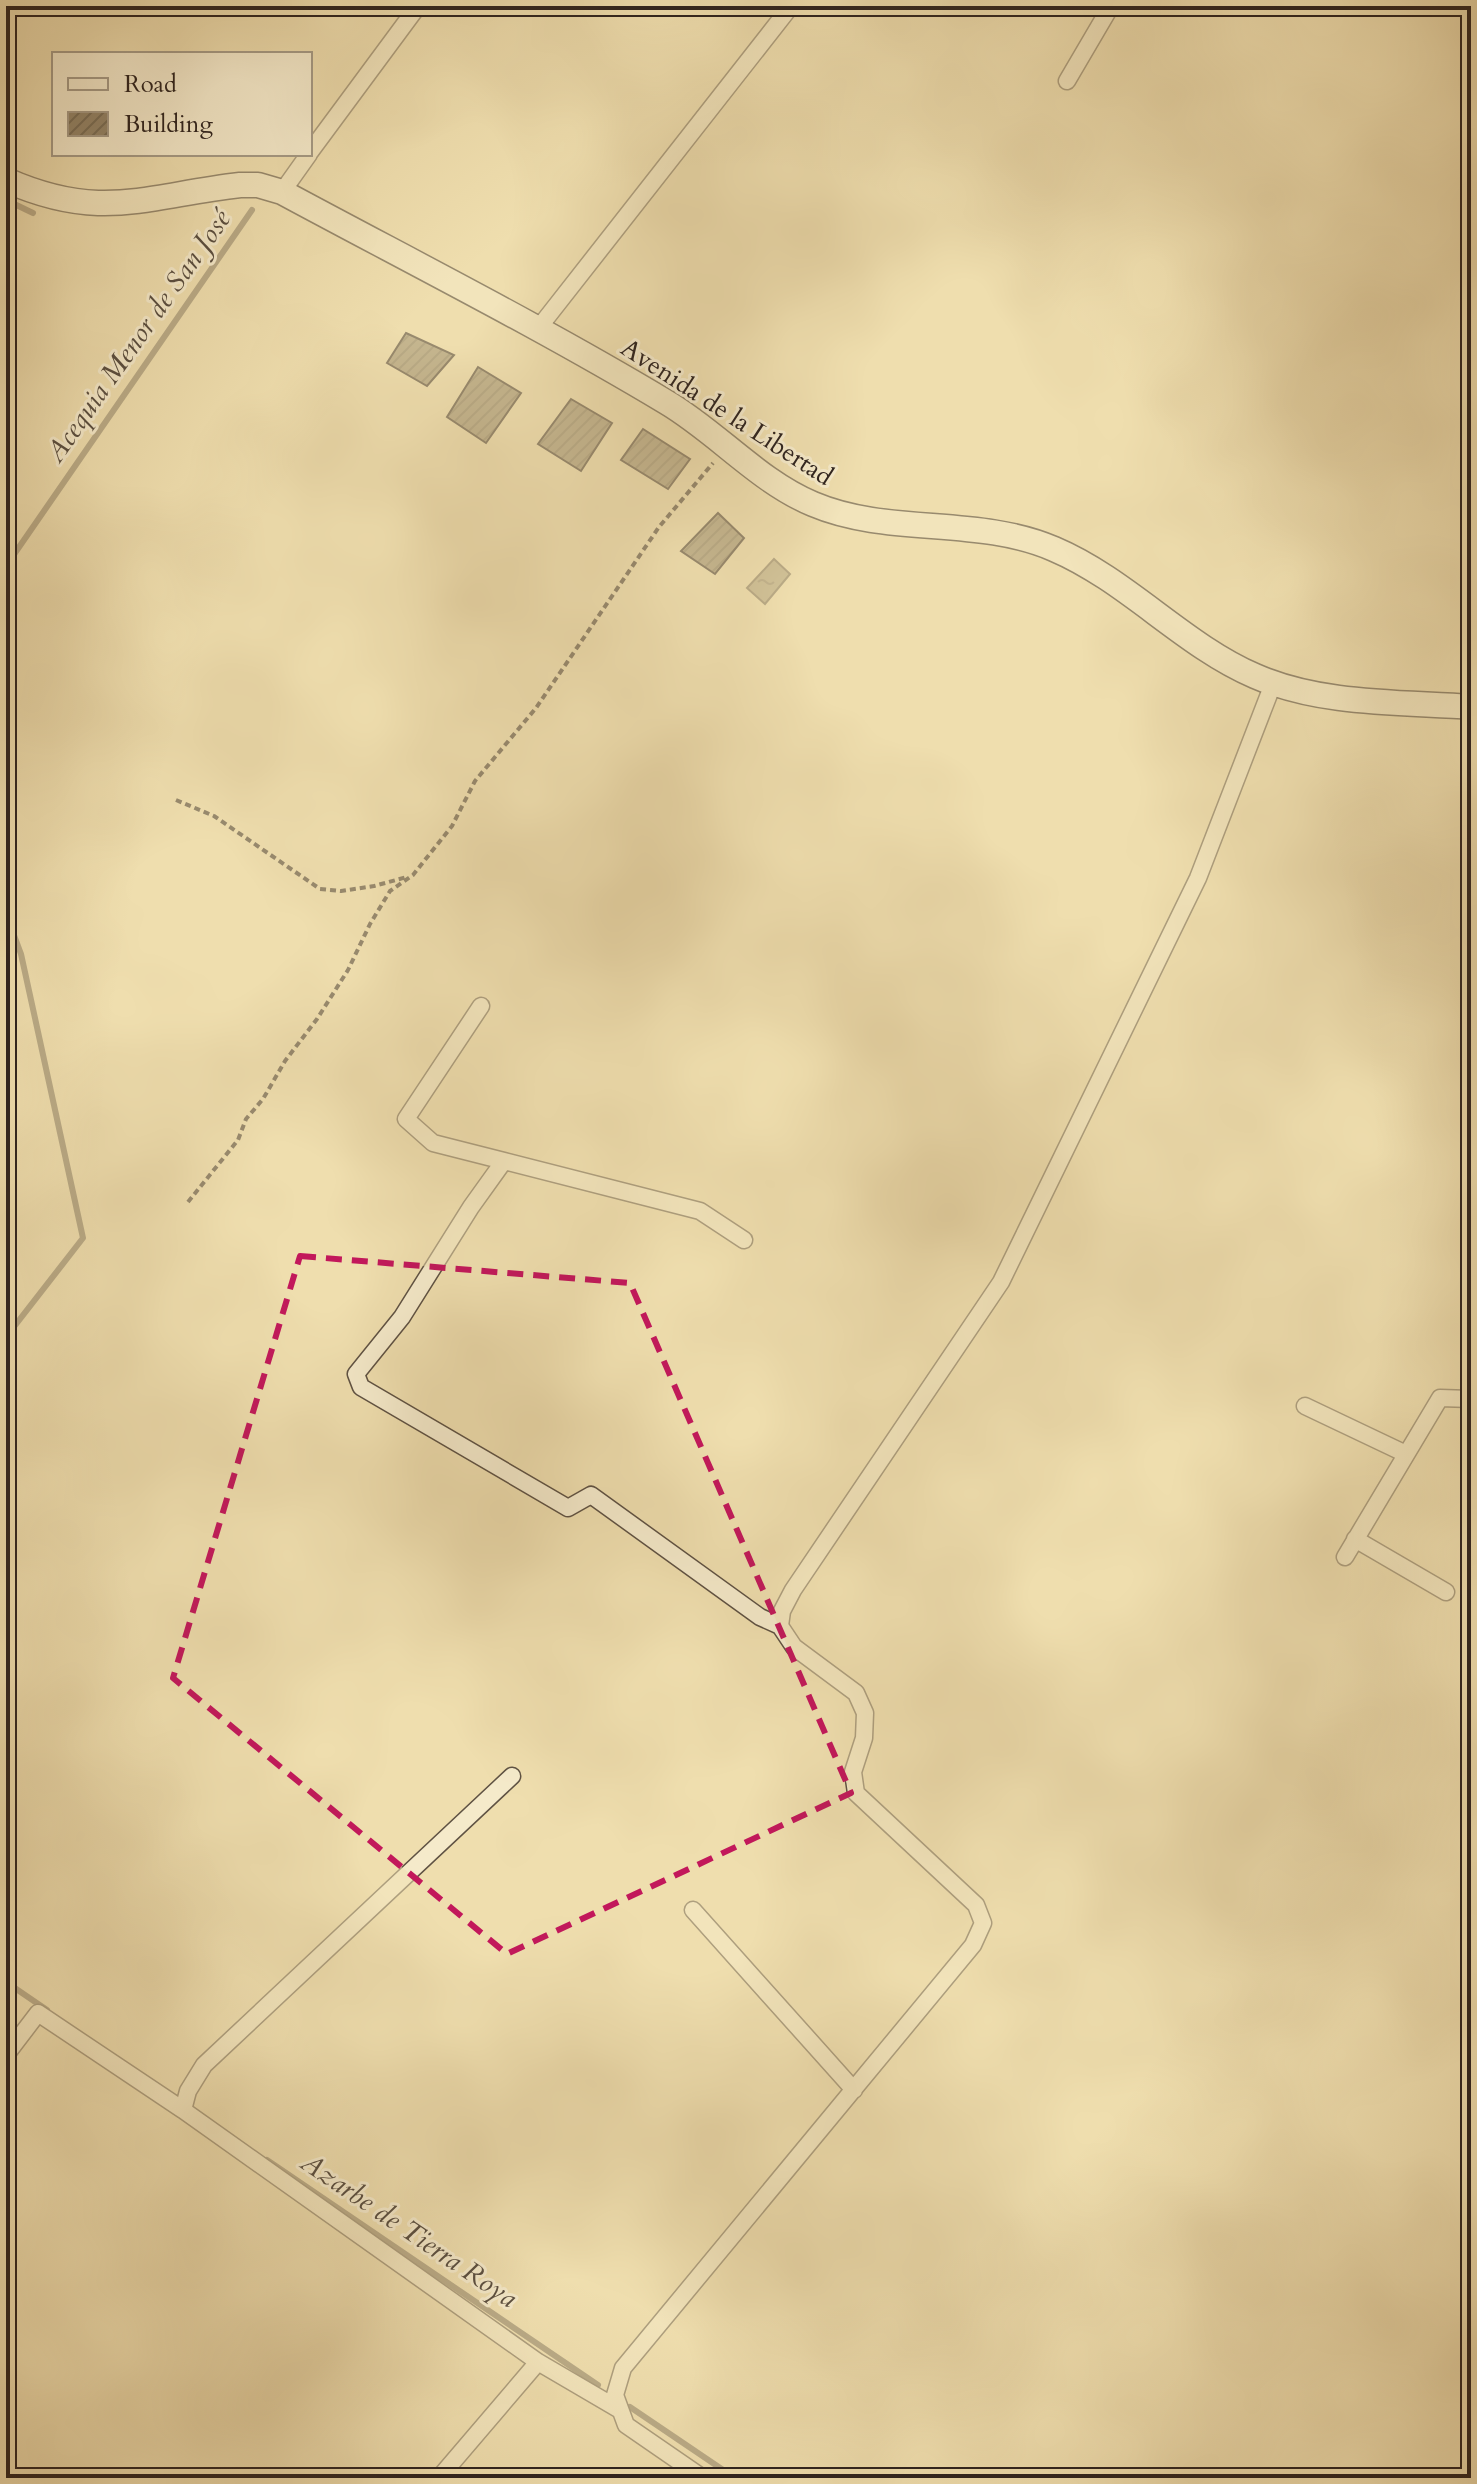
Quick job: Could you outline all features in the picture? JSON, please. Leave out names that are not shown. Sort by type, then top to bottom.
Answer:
[{"type":"main road","name":"Avenida de la Libertad","points":[[6,180],[50,197],[103,205],[129,204],[240,185],[267,187],[282,192],[670,404],[789,492],[832,511],[995,533],[1058,550],[1122,588],[1232,665],[1273,684],[1343,698],[1471,707]]},
{"type":"street","points":[[312,149],[418,6]]},
{"type":"street","points":[[537,330],[791,6]]},
{"type":"street","points":[[1067,81],[1111,6]]},
{"type":"street","points":[[282,192],[307,156]]},
{"type":"street","points":[[780,1626],[782,1611],[793,1590],[1001,1282],[1198,878],[1273,684]]},
{"type":"street","points":[[481,1006],[406,1119],[433,1143],[700,1211],[744,1240]]},
{"type":"street","points":[[504,1161],[471,1207],[402,1317],[356,1374],[361,1387],[568,1508],[591,1495],[760,1617],[780,1626],[794,1647],[856,1693],[865,1713],[864,1738],[853,1772],[856,1793],[976,1905],[983,1923],[973,1945],[623,2368],[615,2395],[626,2425],[703,2478]]},
{"type":"street","points":[[1345,1557],[1440,1398],[1471,1399]]},
{"type":"street","points":[[1305,1406],[1406,1454]]},
{"type":"street","points":[[1355,1539],[1446,1592]]},
{"type":"street","points":[[183,2110],[188,2091],[204,2065],[512,1776]]},
{"type":"street","points":[[693,1910],[854,2090]]},
{"type":"street","points":[[6,2055],[38,2013],[183,2110],[538,2362],[620,2410]]},
{"type":"street","points":[[439,2478],[538,2362]]},
{"type":"path","points":[[188,1202],[238,1140],[246,1119],[317,1019],[348,970],[390,891],[413,875],[452,826],[475,781],[536,708],[659,527],[728,447]]},
{"type":"path","points":[[176,800],[214,816],[320,889],[341,891],[413,875]]},
{"type":"highlighted area","points":[[300,1256],[630,1283],[851,1793],[507,1954],[173,1678]]},
{"type":"water","points":[[774,559],[790,574],[765,604],[747,588]]},
{"type":"building","points":[[406,333],[454,355],[427,386],[387,363]]},
{"type":"building","points":[[478,367],[521,393],[486,443],[447,417]]},
{"type":"building","points":[[571,399],[612,423],[581,471],[538,444]]},
{"type":"building","points":[[643,429],[690,459],[668,489],[621,460]]},
{"type":"building","points":[[718,513],[744,538],[715,574],[681,551]]},
{"type":"waterway","points":[[6,200],[33,213]]},
{"type":"waterway","name":"Acequia Menor de San José","points":[[6,566],[252,210]]},
{"type":"waterway","name":"Acequia Menor de San José","points":[[6,914],[21,954],[83,1238],[6,1337]]},
{"type":"waterway","name":"Azarbe de Tierra Roya","points":[[6,1982],[47,2010]]},
{"type":"waterway","name":"Azarbe de Tierra Roya","points":[[267,2160],[598,2385]]},
{"type":"waterway","name":"Azarbe de Tierra Roya","points":[[630,2407],[735,2478]]}]
